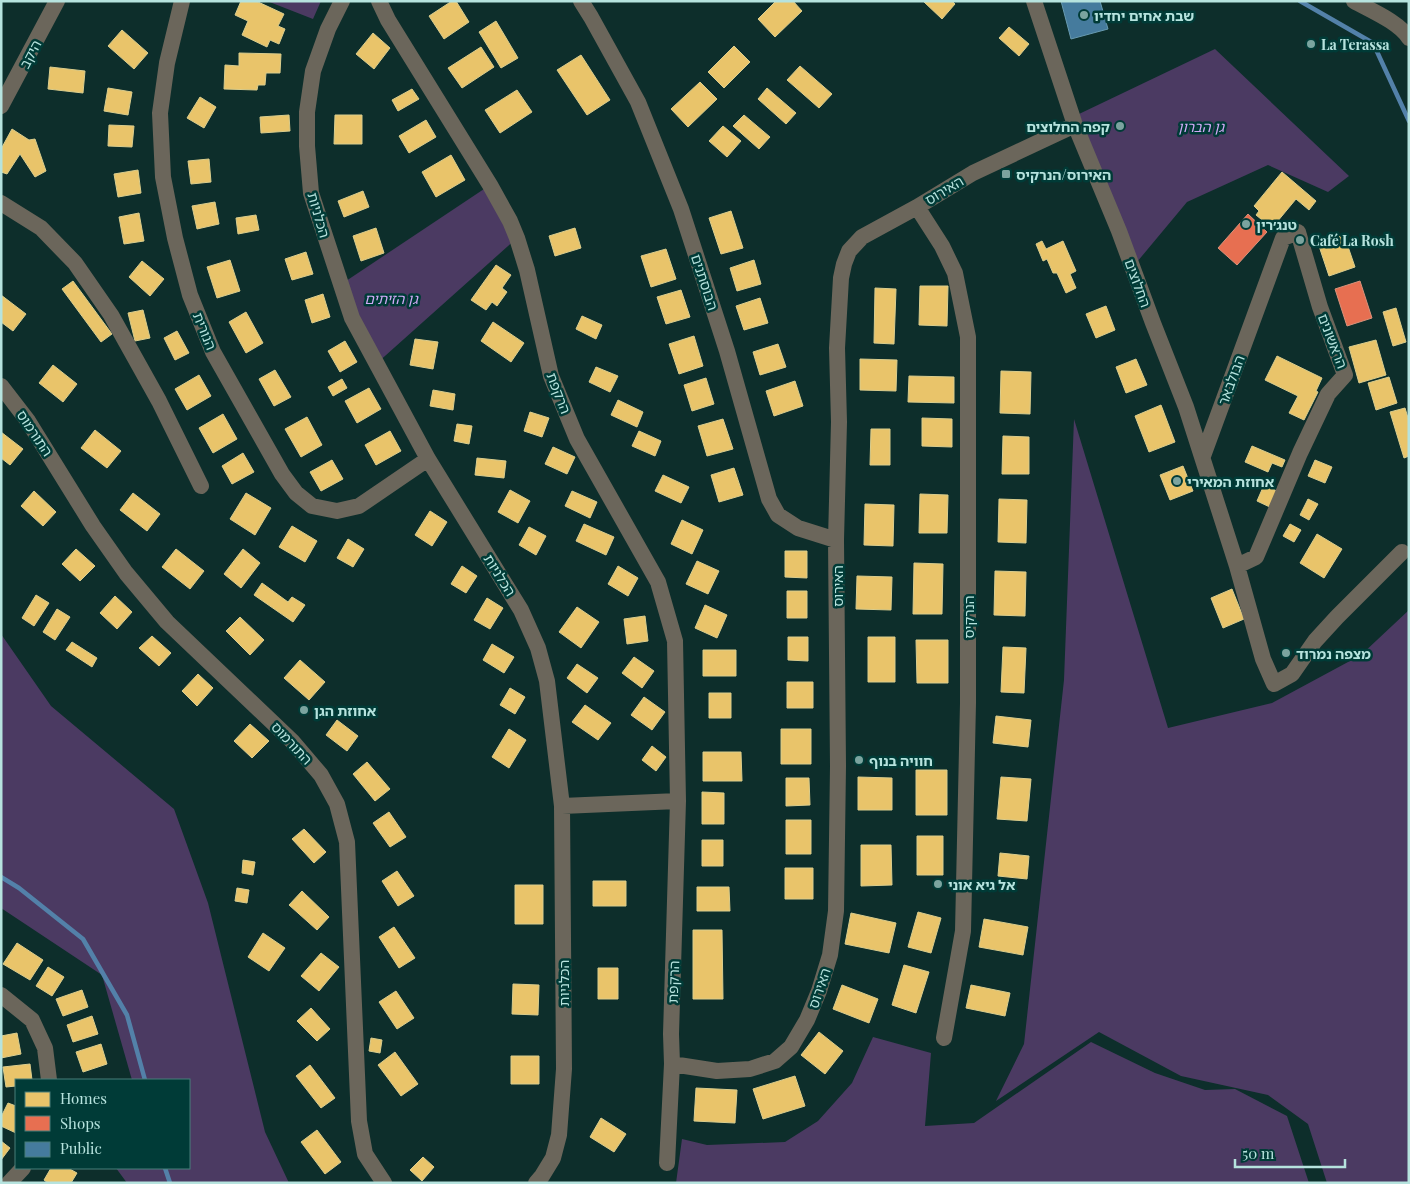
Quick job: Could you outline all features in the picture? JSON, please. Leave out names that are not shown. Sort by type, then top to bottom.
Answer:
[{"type":"street","name":"היקב","points":[[1,106],[57,1]]},
{"type":"street","name":"הנורית","points":[[182,1],[167,62],[160,113],[162,177],[190,295],[212,352],[282,474],[296,492],[312,506],[337,511],[359,506],[428,459]]},
{"type":"street","name":"הכלניות","points":[[342,1],[328,29],[313,71],[308,112],[307,146],[311,193],[352,318],[428,459],[521,610],[538,648],[547,680],[562,806],[564,1069],[559,1135],[553,1158],[536,1183]]},
{"type":"street","name":"הרקפת","points":[[379,1],[388,20],[490,185],[510,221],[527,270],[551,376],[577,438],[658,582],[674,641],[678,801],[668,1163]]},
{"type":"street","name":"הבוסתנים","points":[[581,1],[638,102],[681,209],[727,351],[769,499],[778,515],[798,528],[836,540]]},
{"type":"street","name":"החלוצים","points":[[1034,1],[1075,125],[1119,231],[1186,407],[1237,566],[1263,659],[1274,684],[1292,674],[1315,641],[1402,552]]},
{"type":"street","points":[[1354,1],[1383,17],[1405,32],[1409,38]]},
{"type":"street","name":"האירוס","points":[[672,1064],[717,1071],[750,1069],[774,1061],[791,1047],[807,1020],[819,991],[830,955],[836,911],[838,756],[836,540],[839,422],[837,348],[841,278],[848,251],[862,237],[918,207],[973,173],[1075,125]]},
{"type":"street","points":[[1,203],[41,228],[75,263],[116,323],[159,401],[201,486]]},
{"type":"street","name":"הנרקיס","points":[[918,207],[942,246],[955,273],[968,337],[968,703],[963,931],[944,1038]]},
{"type":"street","name":"הראשונים","points":[[1237,566],[1256,558],[1304,444],[1328,394],[1345,375],[1320,307],[1298,232],[1283,238],[1259,304]]},
{"type":"street","name":"הבולבאר","points":[[1203,456],[1259,304]]},
{"type":"street","name":"התורמוס","points":[[1,386],[28,421],[93,526],[126,573],[167,622],[292,741],[321,775],[338,804],[347,842],[359,1121],[365,1154],[384,1183]]},
{"type":"street","points":[[562,806],[678,801]]},
{"type":"street","points":[[1,995],[32,1020],[45,1048],[50,1079]]},
{"type":"street","points":[[9,1183],[22,1169]]},
{"type":"green space","points":[[267,1],[321,1],[313,19]]},
{"type":"green space","name":"גן הברון","points":[[1215,49],[1349,176],[1328,192],[1268,165],[1187,202],[1137,262],[1079,114]]},
{"type":"green space","name":"גן הזיתים","points":[[490,185],[517,238],[376,364],[340,285]]},
{"type":"green space","points":[[1074,419],[1168,728],[1272,703],[1361,655],[1409,610],[1409,1183],[1327,1183],[1308,1124],[1268,1095],[1181,1076],[1099,1032],[996,1101],[1024,1044],[1064,680]]},
{"type":"green space","points":[[1,634],[51,706],[174,809],[208,903],[265,1132],[289,1183],[127,1183],[117,1169],[190,1169],[190,1079],[132,1079],[102,975],[1,908]]},
{"type":"green space","points":[[873,1037],[931,1053],[925,1126],[974,1123],[1091,1042],[1155,1073],[1205,1090],[1235,1089],[1287,1116],[1309,1183],[676,1183],[682,1139],[707,1145],[785,1142],[818,1121],[852,1083]]},
{"type":"building: Homes","points":[[241,1],[256,1],[284,14],[278,26],[285,29],[279,44],[270,40],[267,47],[242,35],[248,21],[235,15]]},
{"type":"building: Homes","points":[[452,1],[456,1],[469,22],[444,39],[429,16]]},
{"type":"building: Homes","points":[[776,1],[793,1],[802,11],[775,37],[758,19]]},
{"type":"building: Homes","points":[[925,1],[952,1],[955,4],[942,19]]},
{"type":"building: Homes","points":[[496,21],[518,58],[501,68],[479,32]]},
{"type":"building: Homes","points":[[1009,27],[1029,44],[1019,56],[999,38]]},
{"type":"building: Homes","points":[[122,30],[148,53],[134,69],[108,46]]},
{"type":"building: Homes","points":[[373,33],[390,48],[374,69],[356,54]]},
{"type":"building: Homes","points":[[734,46],[750,62],[724,88],[708,72]]},
{"type":"building: Homes","points":[[481,47],[494,67],[462,88],[448,68]]},
{"type":"building: Homes","points":[[239,53],[281,54],[280,73],[266,73],[265,85],[258,85],[257,90],[224,89],[225,65],[239,66]]},
{"type":"building: Homes","points":[[581,55],[610,100],[587,115],[557,70]]},
{"type":"building: Homes","points":[[800,66],[832,94],[819,108],[787,80]]},
{"type":"building: Homes","points":[[50,67],[85,71],[83,93],[48,89]]},
{"type":"building: Homes","points":[[700,82],[717,99],[688,127],[671,109]]},
{"type":"building: Homes","points":[[108,88],[132,92],[128,115],[104,111]]},
{"type":"building: Homes","points":[[767,88],[796,113],[786,124],[758,99]]},
{"type":"building: Homes","points":[[412,89],[419,99],[398,111],[392,100]]},
{"type":"building: Homes","points":[[517,90],[532,112],[500,133],[485,110]]},
{"type":"building: Homes","points":[[200,97],[216,107],[204,128],[187,118]]},
{"type":"building: Homes","points":[[289,115],[290,131],[261,133],[260,117]]},
{"type":"building: Homes","points":[[335,115],[362,115],[362,144],[334,144]]},
{"type":"building: Homes","points":[[744,115],[770,137],[759,149],[733,126]]},
{"type":"building: Homes","points":[[426,120],[436,137],[409,153],[399,136]]},
{"type":"building: Homes","points":[[109,125],[134,126],[132,147],[108,146]]},
{"type":"building: Homes","points":[[723,126],[741,141],[727,157],[709,141]]},
{"type":"building: Homes","points":[[12,129],[29,140],[35,139],[46,171],[35,177],[20,154],[7,174],[1,172],[1,149]]},
{"type":"building: Homes","points":[[451,155],[465,180],[436,197],[422,172]]},
{"type":"building: Homes","points":[[209,159],[211,182],[191,184],[188,161]]},
{"type":"building: Homes","points":[[138,170],[141,193],[118,197],[114,174]]},
{"type":"building: Homes","points":[[1282,172],[1316,201],[1309,210],[1296,199],[1272,228],[1256,215],[1259,211],[1254,206]]},
{"type":"building: Homes","points":[[363,191],[369,207],[344,217],[338,201]]},
{"type":"building: Homes","points":[[215,202],[219,224],[197,229],[192,206]]},
{"type":"building: Homes","points":[[731,211],[743,248],[721,254],[709,218]]},
{"type":"building: Homes","points":[[139,213],[144,241],[124,244],[119,217]]},
{"type":"building: Homes","points":[[256,215],[259,230],[238,234],[236,218]]},
{"type":"building: Homes","points":[[376,228],[384,253],[361,261],[353,236]]},
{"type":"building: Homes","points":[[575,228],[581,248],[555,256],[549,236]]},
{"type":"building: Homes","points":[[1344,235],[1355,267],[1329,276],[1318,243]]},
{"type":"building: Homes","points":[[1042,241],[1046,249],[1063,241],[1076,271],[1070,274],[1076,288],[1066,293],[1057,273],[1053,273],[1047,259],[1043,261],[1036,244]]},
{"type":"building: Homes","points":[[666,249],[676,279],[651,287],[641,256]]},
{"type":"building: Homes","points":[[306,252],[313,274],[292,280],[285,259]]},
{"type":"building: Homes","points":[[230,260],[240,291],[217,298],[207,267]]},
{"type":"building: Homes","points":[[754,260],[761,284],[737,291],[730,268]]},
{"type":"building: Homes","points":[[142,261],[164,279],[150,296],[129,277]]},
{"type":"building: Homes","points":[[496,265],[511,275],[502,288],[507,292],[497,306],[492,302],[486,310],[471,300]]},
{"type":"building: Homes","points":[[73,281],[112,334],[101,342],[62,289]]},
{"type":"building: Homes","points":[[920,286],[948,286],[947,326],[919,325]]},
{"type":"building: Homes","points":[[875,288],[896,289],[894,344],[874,343]]},
{"type":"building: Homes","points":[[681,290],[690,317],[666,324],[657,297]]},
{"type":"building: Homes","points":[[323,294],[330,317],[312,323],[305,300]]},
{"type":"building: Homes","points":[[1,295],[26,314],[13,331],[1,322]]},
{"type":"building: Homes","points":[[760,298],[768,323],[744,330],[736,306]]},
{"type":"building: Homes","points":[[1106,306],[1115,330],[1096,338],[1086,314]]},
{"type":"building: Homes","points":[[1396,308],[1406,342],[1393,346],[1383,312]]},
{"type":"building: Homes","points":[[143,310],[150,338],[135,341],[128,313]]},
{"type":"building: Homes","points":[[246,312],[263,343],[246,353],[229,322]]},
{"type":"building: Homes","points":[[582,316],[602,325],[596,339],[576,329]]},
{"type":"building: Homes","points":[[493,322],[524,343],[511,362],[481,341]]},
{"type":"building: Homes","points":[[177,331],[189,353],[175,360],[164,338]]},
{"type":"building: Homes","points":[[694,336],[703,366],[679,374],[669,344]]},
{"type":"building: Homes","points":[[415,339],[438,342],[433,369],[410,365]]},
{"type":"building: Homes","points":[[1376,340],[1386,375],[1359,383],[1349,347]]},
{"type":"building: Homes","points":[[345,341],[357,362],[340,372],[328,351]]},
{"type":"building: Homes","points":[[778,344],[786,367],[760,375],[753,352]]},
{"type":"building: Homes","points":[[1277,356],[1322,378],[1316,391],[1318,392],[1304,420],[1289,413],[1298,396],[1265,380]]},
{"type":"building: Homes","points":[[860,359],[897,360],[896,391],[860,390]]},
{"type":"building: Homes","points":[[1136,359],[1147,385],[1126,393],[1116,367]]},
{"type":"building: Homes","points":[[53,365],[77,384],[63,402],[39,383]]},
{"type":"building: Homes","points":[[596,367],[618,376],[610,392],[589,382]]},
{"type":"building: Homes","points":[[275,370],[291,397],[274,406],[259,379]]},
{"type":"building: Homes","points":[[1001,371],[1031,372],[1030,414],[1000,413]]},
{"type":"building: Homes","points":[[199,375],[211,396],[187,410],[175,389]]},
{"type":"building: Homes","points":[[909,376],[954,377],[954,403],[908,402]]},
{"type":"building: Homes","points":[[1389,377],[1397,403],[1376,410],[1368,383]]},
{"type":"building: Homes","points":[[706,378],[714,404],[692,411],[684,385]]},
{"type":"building: Homes","points":[[342,379],[347,388],[333,396],[328,387]]},
{"type":"building: Homes","points":[[795,381],[803,406],[774,416],[766,391]]},
{"type":"building: Homes","points":[[369,388],[381,409],[357,423],[345,401]]},
{"type":"building: Homes","points":[[433,390],[455,394],[453,410],[430,406]]},
{"type":"building: Homes","points":[[618,400],[643,412],[637,427],[611,415]]},
{"type":"building: Homes","points":[[1161,405],[1175,442],[1149,452],[1135,416]]},
{"type":"building: Homes","points":[[1405,408],[1409,421],[1409,456],[1404,458],[1390,412]]},
{"type":"building: Homes","points":[[530,412],[549,418],[542,437],[524,431]]},
{"type":"building: Homes","points":[[223,414],[237,439],[213,453],[199,428]]},
{"type":"building: Homes","points":[[307,417],[322,445],[301,457],[285,429]]},
{"type":"building: Homes","points":[[922,418],[952,419],[952,447],[922,446]]},
{"type":"building: Homes","points":[[723,419],[733,449],[707,456],[698,426]]},
{"type":"building: Homes","points":[[457,424],[472,426],[469,444],[454,441]]},
{"type":"building: Homes","points":[[871,429],[890,429],[890,465],[870,465]]},
{"type":"building: Homes","points":[[95,430],[121,451],[107,468],[81,448]]},
{"type":"building: Homes","points":[[390,431],[401,451],[376,465],[365,445]]},
{"type":"building: Homes","points":[[639,431],[661,441],[655,456],[632,446]]},
{"type":"building: Homes","points":[[1,432],[23,449],[10,465],[1,458]]},
{"type":"building: Homes","points":[[1003,436],[1029,437],[1029,474],[1002,474]]},
{"type":"building: Homes","points":[[1252,446],[1285,460],[1282,467],[1272,463],[1268,472],[1245,462]]},
{"type":"building: Homes","points":[[553,447],[575,457],[567,474],[545,464]]},
{"type":"building: Homes","points":[[243,453],[254,472],[232,484],[222,466]]},
{"type":"building: Homes","points":[[477,458],[506,461],[504,478],[475,475]]},
{"type":"building: Homes","points":[[332,460],[343,479],[321,491],[310,472]]},
{"type":"building: Homes","points":[[1315,460],[1332,467],[1325,483],[1308,476]]},
{"type":"building: Homes","points":[[1183,466],[1193,491],[1170,500],[1160,475]]},
{"type":"building: Homes","points":[[734,468],[743,495],[719,502],[711,475]]},
{"type":"building: Homes","points":[[663,475],[689,487],[681,503],[655,491]]},
{"type":"building: Homes","points":[[1264,485],[1281,493],[1274,509],[1257,501]]},
{"type":"building: Homes","points":[[510,490],[530,501],[518,523],[498,512]]},
{"type":"building: Homes","points":[[34,491],[56,512],[43,526],[21,506]]},
{"type":"building: Homes","points":[[572,491],[597,502],[590,518],[565,506]]},
{"type":"building: Homes","points":[[133,493],[160,514],[147,531],[120,510]]},
{"type":"building: Homes","points":[[246,493],[271,508],[255,535],[230,519]]},
{"type":"building: Homes","points":[[920,494],[948,495],[947,533],[919,533]]},
{"type":"building: Homes","points":[[999,499],[1027,500],[1026,543],[998,542]]},
{"type":"building: Homes","points":[[1308,499],[1318,504],[1309,520],[1300,515]]},
{"type":"building: Homes","points":[[865,504],[894,505],[893,546],[864,545]]},
{"type":"building: Homes","points":[[430,511],[447,522],[432,546],[415,535]]},
{"type":"building: Homes","points":[[682,520],[703,530],[692,554],[671,544]]},
{"type":"building: Homes","points":[[584,524],[614,537],[606,555],[576,541]]},
{"type":"building: Homes","points":[[1290,524],[1301,530],[1294,542],[1283,536]]},
{"type":"building: Homes","points":[[292,526],[317,541],[305,562],[279,547]]},
{"type":"building: Homes","points":[[529,527],[546,536],[536,555],[519,545]]},
{"type":"building: Homes","points":[[1317,534],[1342,549],[1324,578],[1300,563]]},
{"type":"building: Homes","points":[[348,539],[364,549],[353,567],[337,558]]},
{"type":"building: Homes","points":[[76,549],[95,566],[80,581],[62,564]]},
{"type":"building: Homes","points":[[176,549],[204,571],[190,589],[162,567]]},
{"type":"building: Homes","points":[[243,549],[260,563],[241,588],[224,574]]},
{"type":"building: Homes","points":[[785,551],[807,551],[807,578],[785,577]]},
{"type":"building: Homes","points":[[697,561],[719,571],[708,594],[686,584]]},
{"type":"building: Homes","points":[[914,563],[943,564],[942,614],[913,614]]},
{"type":"building: Homes","points":[[462,566],[477,576],[466,593],[451,584]]},
{"type":"building: Homes","points":[[618,566],[638,578],[628,596],[608,584]]},
{"type":"building: Homes","points":[[995,571],[1026,572],[1025,616],[994,615]]},
{"type":"building: Homes","points":[[857,576],[892,577],[891,610],[856,609]]},
{"type":"building: Homes","points":[[262,583],[288,602],[292,597],[305,605],[293,622],[254,595]]},
{"type":"building: Homes","points":[[1232,589],[1244,619],[1223,628],[1211,598]]},
{"type":"building: Homes","points":[[787,591],[807,591],[807,618],[787,618]]},
{"type":"building: Homes","points":[[36,595],[49,603],[34,626],[22,618]]},
{"type":"building: Homes","points":[[115,596],[132,612],[117,629],[100,613]]},
{"type":"building: Homes","points":[[487,598],[503,608],[490,629],[474,620]]},
{"type":"building: Homes","points":[[705,605],[727,615],[717,638],[695,628]]},
{"type":"building: Homes","points":[[577,607],[599,622],[581,648],[559,632]]},
{"type":"building: Homes","points":[[57,609],[70,617],[55,640],[43,632]]},
{"type":"building: Homes","points":[[645,616],[648,641],[627,644],[624,619]]},
{"type":"building: Homes","points":[[240,617],[264,640],[250,655],[226,631]]},
{"type":"building: Homes","points":[[152,636],[171,653],[159,666],[139,648]]},
{"type":"building: Homes","points":[[788,637],[808,637],[808,661],[788,660]]},
{"type":"building: Homes","points":[[868,637],[895,637],[895,682],[868,682]]},
{"type":"building: Homes","points":[[916,640],[948,640],[948,683],[917,683]]},
{"type":"building: Homes","points":[[72,642],[97,658],[92,667],[66,650]]},
{"type":"building: Homes","points":[[492,644],[514,657],[504,673],[483,660]]},
{"type":"building: Homes","points":[[1003,647],[1026,648],[1024,693],[1001,692]]},
{"type":"building: Homes","points":[[703,650],[736,650],[736,676],[703,676]]},
{"type":"building: Homes","points":[[634,657],[654,671],[642,688],[622,673]]},
{"type":"building: Homes","points":[[300,660],[325,682],[309,700],[284,678]]},
{"type":"building: Homes","points":[[577,664],[598,678],[587,693],[567,678]]},
{"type":"building: Homes","points":[[198,674],[213,688],[197,706],[182,691]]},
{"type":"building: Homes","points":[[787,682],[813,682],[813,708],[787,708]]},
{"type":"building: Homes","points":[[510,688],[525,697],[515,714],[500,705]]},
{"type":"building: Homes","points":[[709,693],[731,693],[731,718],[709,718]]},
{"type":"building: Homes","points":[[644,697],[665,712],[652,730],[631,715]]},
{"type":"building: Homes","points":[[585,705],[611,723],[598,740],[572,722]]},
{"type":"building: Homes","points":[[996,716],[1031,720],[1028,747],[993,743]]},
{"type":"building: Homes","points":[[337,720],[358,736],[347,751],[326,735]]},
{"type":"building: Homes","points":[[250,724],[269,741],[252,758],[234,741]]},
{"type":"building: Homes","points":[[509,729],[526,740],[509,768],[492,757]]},
{"type":"building: Homes","points":[[781,729],[811,729],[811,764],[781,764]]},
{"type":"building: Homes","points":[[652,746],[666,757],[656,771],[642,760]]},
{"type":"building: Homes","points":[[703,752],[741,752],[742,781],[703,781]]},
{"type":"building: Homes","points":[[367,762],[390,789],[375,801],[353,774]]},
{"type":"building: Homes","points":[[916,770],[947,770],[947,815],[916,815]]},
{"type":"building: Homes","points":[[858,777],[892,778],[892,810],[858,810]]},
{"type":"building: Homes","points":[[1001,777],[1031,779],[1027,821],[997,819]]},
{"type":"building: Homes","points":[[786,778],[809,778],[810,805],[786,806]]},
{"type":"building: Homes","points":[[702,792],[724,793],[724,824],[702,824]]},
{"type":"building: Homes","points":[[389,812],[406,837],[390,847],[373,823]]},
{"type":"building: Homes","points":[[786,820],[811,820],[811,854],[786,854]]},
{"type":"building: Homes","points":[[304,829],[326,852],[314,863],[292,839]]},
{"type":"building: Homes","points":[[917,836],[943,836],[943,875],[917,875]]},
{"type":"building: Homes","points":[[702,840],[723,840],[723,866],[702,866]]},
{"type":"building: Homes","points":[[861,845],[891,845],[892,885],[861,886]]},
{"type":"building: Homes","points":[[1000,853],[1029,856],[1027,879],[998,876]]},
{"type":"building: Homes","points":[[243,860],[255,862],[253,875],[242,873]]},
{"type":"building: Homes","points":[[785,868],[813,868],[813,899],[785,899]]},
{"type":"building: Homes","points":[[397,871],[414,896],[398,906],[382,881]]},
{"type":"building: Homes","points":[[593,881],[626,881],[626,906],[593,906]]},
{"type":"building: Homes","points":[[515,885],[543,885],[543,924],[515,924]]},
{"type":"building: Homes","points":[[697,887],[729,887],[730,911],[697,911]]},
{"type":"building: Homes","points":[[237,888],[249,890],[247,903],[235,901]]},
{"type":"building: Homes","points":[[302,891],[329,917],[317,930],[289,905]]},
{"type":"building: Homes","points":[[918,912],[941,918],[931,953],[908,947]]},
{"type":"building: Homes","points":[[851,913],[896,923],[889,953],[845,944]]},
{"type":"building: Homes","points":[[984,919],[1028,927],[1023,955],[979,947]]},
{"type":"building: Homes","points":[[394,927],[415,958],[399,968],[379,937]]},
{"type":"building: Homes","points":[[693,930],[722,930],[723,999],[693,999]]},
{"type":"building: Homes","points":[[263,933],[285,948],[269,971],[248,957]]},
{"type":"building: Homes","points":[[17,943],[43,960],[30,980],[3,964]]},
{"type":"building: Homes","points":[[321,953],[339,967],[319,991],[301,976]]},
{"type":"building: Homes","points":[[904,965],[929,972],[916,1013],[892,1005]]},
{"type":"building: Homes","points":[[48,967],[64,977],[52,996],[36,986]]},
{"type":"building: Homes","points":[[598,968],[618,968],[618,999],[598,999]]},
{"type":"building: Homes","points":[[513,984],[539,985],[538,1015],[512,1014]]},
{"type":"building: Homes","points":[[842,985],[878,999],[869,1023],[833,1009]]},
{"type":"building: Homes","points":[[971,985],[1010,993],[1005,1016],[966,1008]]},
{"type":"building: Homes","points":[[82,990],[88,1007],[63,1016],[56,999]]},
{"type":"building: Homes","points":[[396,991],[414,1018],[397,1029],[379,1002]]},
{"type":"building: Homes","points":[[311,1008],[330,1029],[317,1041],[297,1021]]},
{"type":"building: Homes","points":[[92,1016],[98,1034],[73,1042],[67,1025]]},
{"type":"building: Homes","points":[[819,1032],[843,1051],[825,1074],[801,1055]]},
{"type":"building: Homes","points":[[17,1033],[21,1054],[1,1058],[1,1036]]},
{"type":"building: Homes","points":[[371,1038],[382,1040],[380,1053],[369,1051]]},
{"type":"building: Homes","points":[[101,1044],[107,1064],[83,1072],[76,1052]]},
{"type":"building: Homes","points":[[395,1052],[418,1084],[401,1096],[378,1065]]},
{"type":"building: Homes","points":[[511,1056],[539,1056],[539,1084],[511,1084]]},
{"type":"building: Homes","points":[[30,1064],[32,1079],[15,1079],[15,1086],[6,1087],[3,1067]]},
{"type":"building: Homes","points":[[310,1065],[335,1098],[321,1108],[296,1076]]},
{"type":"building: Homes","points":[[795,1076],[805,1106],[763,1119],[753,1089]]},
{"type":"building: Homes","points":[[696,1088],[737,1090],[735,1123],[694,1121]]},
{"type":"building: Homes","points":[[8,1103],[15,1106],[15,1133],[1,1126],[1,1117]]},
{"type":"building: Homes","points":[[601,1118],[626,1134],[614,1152],[590,1137]]},
{"type":"building: Homes","points":[[317,1130],[341,1162],[325,1174],[301,1142]]},
{"type":"building: Homes","points":[[1,1141],[10,1148],[1,1160]]},
{"type":"building: Homes","points":[[423,1157],[434,1167],[422,1181],[410,1170]]},
{"type":"building: Homes","points":[[50,1169],[70,1169],[77,1173],[71,1183],[48,1183],[44,1180]]},
{"type":"building: Shops","points":[[1248,214],[1267,232],[1237,265],[1218,248]]},
{"type":"building: Shops","points":[[1360,281],[1372,318],[1347,326],[1335,289]]},
{"type":"building: Public","name":"שבת אחים יחדיו","points":[[1061,1],[1100,1],[1108,29],[1071,39]]},
{"type":"waterway","points":[[1300,1],[1373,43],[1409,121]]},
{"type":"waterway","points":[[1,877],[19,888],[83,939],[127,1015],[145,1079]]},
{"type":"waterway","points":[[165,1169],[170,1183]]},
{"type":"place","name":"שבת אחים יחדיו","points":[[1084,15]]},
{"type":"place","name":"La Terassa","points":[[1311,44]]},
{"type":"place","name":"קפה החלוצים","points":[[1120,126]]},
{"type":"place","name":"האירוס/הנרקיס","points":[[1006,174]]},
{"type":"place","name":"טנג׳רין","points":[[1246,224]]},
{"type":"place","name":"Café La Rosh","points":[[1300,240]]},
{"type":"place","name":"אחוזת המאירי","points":[[1177,481]]},
{"type":"place","name":"מצפה נמרוד","points":[[1286,653]]},
{"type":"place","name":"אחוזת הגן","points":[[304,710]]},
{"type":"place","name":"חוויה בנוף","points":[[859,760]]},
{"type":"place","name":"אל גיא אוני","points":[[938,884]]}]
